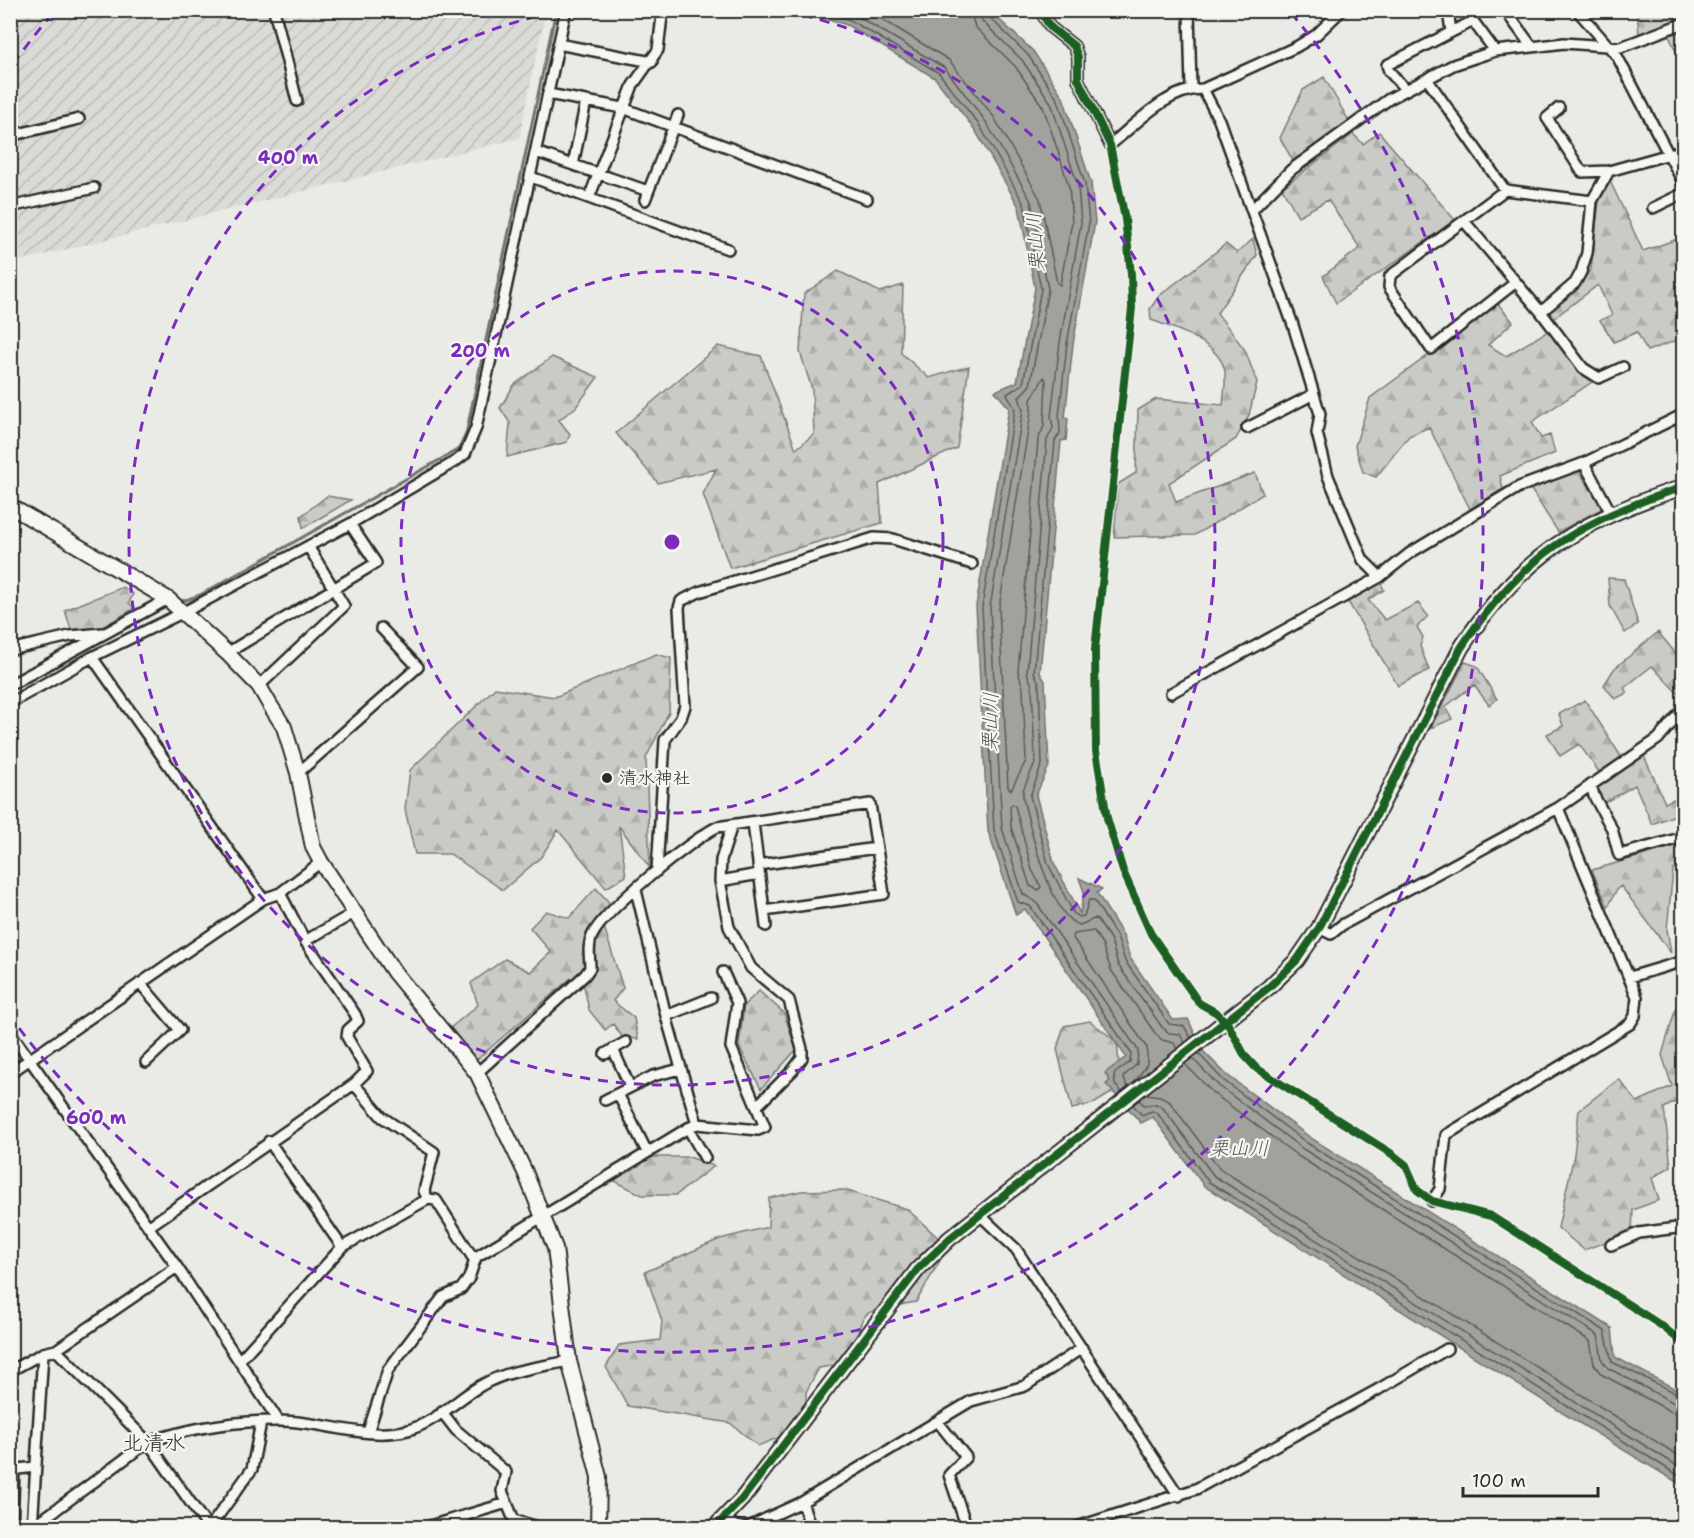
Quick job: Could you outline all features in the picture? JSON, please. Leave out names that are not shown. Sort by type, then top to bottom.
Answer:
[{"type":"street","points":[[274,10],[297,101]]},
{"type":"street","points":[[1040,10],[1050,27],[1074,46],[1078,57],[1078,79],[1110,145],[1172,97],[1191,89],[1203,89],[1296,47],[1316,34],[1342,10]]},
{"type":"street","points":[[1189,10],[1191,89]]},
{"type":"street","points":[[1448,10],[1451,32]]},
{"type":"street","points":[[1505,10],[1532,47]]},
{"type":"street","points":[[1577,10],[1610,46],[1683,184]]},
{"type":"street","points":[[10,703],[92,657],[184,612],[350,524],[456,461],[472,442],[565,14]]},
{"type":"street","points":[[589,198],[633,85],[652,62],[658,50],[662,16]]},
{"type":"street","points":[[1405,89],[1389,71],[1387,64],[1473,21],[1495,51]]},
{"type":"street","points":[[1252,210],[1291,170],[1405,89],[1453,64],[1495,51],[1532,47],[1564,44],[1621,47],[1683,23]]},
{"type":"street","points":[[558,44],[652,62]]},
{"type":"street","points":[[1427,79],[1505,189]]},
{"type":"street","points":[[1203,89],[1219,120],[1252,210],[1314,394],[1320,414],[1317,433],[1328,476],[1352,537],[1364,560],[1380,577]]},
{"type":"street","points":[[548,94],[623,108],[867,200]]},
{"type":"street","points":[[573,165],[586,101]]},
{"type":"street","points":[[1559,108],[1547,118],[1582,172],[1609,171],[1683,150]]},
{"type":"street","points":[[536,152],[599,174],[647,196],[678,115]]},
{"type":"street","points":[[10,136],[79,119]]},
{"type":"street","points":[[1541,312],[1575,283],[1581,272],[1587,254],[1592,201],[1609,171]]},
{"type":"street","points":[[531,177],[728,249]]},
{"type":"street","points":[[10,207],[94,188]]},
{"type":"street","points":[[1516,282],[1431,349],[1389,287],[1390,276],[1505,189],[1592,201]]},
{"type":"street","points":[[1653,208],[1683,193]]},
{"type":"street","points":[[1464,221],[1541,312],[1583,368],[1599,378],[1623,367]]},
{"type":"street","points":[[1247,428],[1314,394]]},
{"type":"street","points":[[1171,693],[1380,577],[1410,553],[1519,487],[1584,463],[1683,414]]},
{"type":"street","points":[[1584,463],[1611,513]]},
{"type":"street","points":[[720,1523],[742,1500],[918,1269],[949,1239],[1269,987],[1297,960],[1319,928],[1457,655],[1483,614],[1507,586],[1538,557],[1565,537],[1611,513],[1683,487]]},
{"type":"street","points":[[10,506],[168,599],[259,686],[284,727],[298,773],[313,847],[394,972],[477,1073],[545,1217],[555,1248],[570,1361],[599,1478],[598,1527]]},
{"type":"street","points":[[227,653],[376,563],[350,524]]},
{"type":"street","points":[[657,871],[665,740],[681,718],[685,706],[679,608],[681,601],[699,592],[874,538],[893,538],[972,564]]},
{"type":"street","points":[[259,686],[344,606],[308,546]]},
{"type":"street","points":[[10,685],[168,599]]},
{"type":"street","points":[[298,773],[418,667],[381,628]]},
{"type":"street","points":[[10,650],[70,636],[108,632]]},
{"type":"street","points":[[92,657],[263,898]]},
{"type":"street","points":[[1319,928],[1331,934],[1558,808],[1658,739],[1683,708]]},
{"type":"street","points":[[1591,784],[1594,796],[1612,829],[1619,855],[1683,837]]},
{"type":"street","points":[[477,1073],[585,975],[590,968],[589,946],[598,926],[657,871],[704,833],[717,827],[870,804],[884,894],[764,911]]},
{"type":"street","points":[[1432,1201],[1440,1189],[1446,1135],[1630,1024],[1638,1006],[1630,977],[1558,808]]},
{"type":"street","points":[[753,822],[766,926]]},
{"type":"street","points":[[732,825],[721,860],[720,881],[729,927],[751,968],[789,1000],[802,1049],[802,1058],[793,1070],[758,1106]]},
{"type":"street","points":[[720,881],[759,870],[876,848]]},
{"type":"street","points":[[10,1073],[263,898],[280,893],[321,862]]},
{"type":"street","points":[[636,890],[692,1126],[705,1158]]},
{"type":"street","points":[[148,1227],[354,1084],[367,1071],[347,1037],[348,1030],[358,1021],[305,941],[280,893]]},
{"type":"street","points":[[305,941],[354,913]]},
{"type":"street","points":[[1630,977],[1683,961]]},
{"type":"street","points":[[368,1432],[388,1370],[442,1297],[461,1289],[470,1278],[476,1257],[692,1126],[758,1130],[765,1127],[731,1047],[737,1003],[723,972]]},
{"type":"street","points":[[140,983],[180,1030],[146,1062]]},
{"type":"street","points":[[666,1016],[711,998]]},
{"type":"street","points":[[10,1032],[177,1267],[278,1420]]},
{"type":"street","points":[[626,1042],[609,1051],[630,1087]]},
{"type":"street","points":[[605,1100],[653,1076],[680,1069]]},
{"type":"street","points":[[354,1084],[382,1117],[393,1122],[434,1152],[424,1191],[428,1199]]},
{"type":"street","points":[[618,1094],[647,1152]]},
{"type":"street","points":[[269,1141],[342,1247]]},
{"type":"street","points":[[239,1361],[342,1247],[428,1199],[436,1200],[475,1261]]},
{"type":"street","points":[[980,1215],[1016,1249],[1179,1496]]},
{"type":"street","points":[[1611,1245],[1639,1233],[1683,1227]]},
{"type":"street","points":[[10,1371],[43,1353],[56,1350],[177,1267]]},
{"type":"street","points":[[720,1523],[746,1527],[802,1502],[971,1401],[1025,1386],[1082,1348]]},
{"type":"street","points":[[1074,1527],[1196,1489],[1379,1389],[1447,1349]]},
{"type":"street","points":[[56,1350],[148,1442],[207,1527],[215,1520],[252,1469],[261,1422]]},
{"type":"street","points":[[31,1527],[43,1353]]},
{"type":"street","points":[[31,1527],[148,1442],[180,1432],[278,1420],[368,1432],[410,1430],[442,1412],[483,1384],[501,1377],[570,1361]]},
{"type":"street","points":[[442,1412],[456,1430],[506,1472],[502,1491],[514,1520],[541,1527]]},
{"type":"street","points":[[938,1422],[966,1456],[950,1475],[967,1527]]},
{"type":"street","points":[[12,1527],[12,1470],[35,1467]]},
{"type":"street","points":[[802,1502],[811,1527]]},
{"type":"street","points":[[423,1527],[507,1503]]},
{"type":"street","points":[[463,1516],[466,1527]]},
{"type":"shaded area","points":[[10,11],[546,11],[519,138],[11,263]]},
{"type":"green space","points":[[1637,11],[1683,11],[1683,59],[1680,60],[1665,27],[1639,34]]},
{"type":"green space","points":[[1324,77],[1350,123],[1293,161],[1280,138],[1303,90]]},
{"type":"green space","points":[[1379,132],[1455,220],[1336,303],[1323,276],[1360,248],[1328,200],[1298,216],[1282,188],[1353,134],[1363,144]]},
{"type":"green space","points":[[1610,181],[1643,251],[1683,237],[1683,338],[1647,351],[1637,332],[1614,342],[1600,320],[1612,315],[1598,285],[1553,319],[1547,311],[1579,286],[1591,269],[1599,201]]},
{"type":"green space","points":[[1253,239],[1257,255],[1217,313],[1245,350],[1257,382],[1249,415],[1236,439],[1169,483],[1176,502],[1255,473],[1263,494],[1195,535],[1114,537],[1118,484],[1136,473],[1138,410],[1156,399],[1223,405],[1225,372],[1222,362],[1206,345],[1195,338],[1151,320],[1150,309],[1159,296],[1226,244],[1237,253]]},
{"type":"green space","points":[[838,271],[880,292],[903,285],[901,353],[929,378],[969,366],[957,448],[879,484],[882,523],[730,568],[703,494],[716,469],[658,483],[616,433],[718,346],[761,356],[796,449],[814,434],[812,389],[800,352],[804,294]]},
{"type":"green space","points":[[1498,304],[1513,322],[1488,345],[1506,356],[1548,331],[1592,382],[1532,422],[1541,438],[1550,435],[1555,453],[1500,476],[1503,489],[1470,509],[1429,427],[1409,436],[1376,477],[1363,472],[1355,446],[1370,398]]},
{"type":"green space","points":[[552,357],[598,377],[576,407],[559,420],[570,434],[567,442],[507,457],[510,423],[500,408],[514,385]]},
{"type":"green space","points":[[1579,471],[1603,508],[1558,532],[1530,488]]},
{"type":"green space","points":[[327,496],[351,500],[303,528],[301,516]]},
{"type":"green space","points":[[1608,578],[1624,579],[1638,624],[1625,633],[1610,606]]},
{"type":"green space","points":[[1380,581],[1384,590],[1368,600],[1385,620],[1418,603],[1428,616],[1417,627],[1423,637],[1420,646],[1429,670],[1398,686],[1347,600]]},
{"type":"green space","points":[[123,587],[133,594],[129,603],[135,608],[75,643],[65,610]]},
{"type":"green space","points":[[1658,632],[1683,662],[1683,697],[1652,666],[1624,688],[1627,693],[1615,699],[1604,685],[1614,669]]},
{"type":"green space","points":[[656,654],[671,658],[669,712],[646,758],[650,868],[619,826],[626,876],[606,888],[558,830],[541,857],[503,890],[450,854],[415,854],[405,809],[410,770],[495,688],[555,697]]},
{"type":"green space","points":[[1465,662],[1477,666],[1497,699],[1489,705],[1474,685],[1445,707],[1452,719],[1431,728]]},
{"type":"green space","points":[[1585,700],[1622,758],[1599,772],[1579,744],[1560,756],[1547,734],[1563,726],[1559,714]]},
{"type":"green space","points":[[1644,756],[1665,803],[1683,795],[1683,812],[1652,824],[1635,785],[1604,803],[1595,786]]},
{"type":"green space","points":[[1683,844],[1683,863],[1673,870],[1667,929],[1671,953],[1621,886],[1617,889],[1608,907],[1592,870]]},
{"type":"green space","points":[[596,888],[613,907],[604,927],[623,988],[613,1001],[634,1018],[638,1039],[623,1038],[613,1024],[605,1030],[589,1010],[584,986],[570,979],[474,1062],[449,1029],[478,1005],[471,983],[505,959],[530,972],[551,952],[530,928],[546,911],[569,918]]},
{"type":"green space","points":[[759,991],[784,1013],[796,1050],[761,1089],[739,1046],[744,1005]]},
{"type":"green space","points":[[1683,997],[1683,1098],[1664,1108],[1671,1166],[1652,1178],[1659,1200],[1633,1210],[1632,1232],[1584,1250],[1558,1228],[1574,1155],[1579,1110],[1619,1079],[1637,1102],[1672,1086],[1662,1055],[1677,1004]]},
{"type":"green space","points":[[1090,1021],[1117,1042],[1121,1087],[1095,1103],[1072,1109],[1057,1049],[1064,1026]]},
{"type":"green space","points":[[651,1157],[689,1157],[714,1166],[676,1195],[642,1195],[611,1179]]},
{"type":"green space","points":[[844,1190],[907,1209],[948,1247],[916,1302],[874,1311],[862,1320],[853,1362],[819,1368],[806,1392],[807,1426],[758,1446],[730,1423],[628,1406],[606,1367],[619,1345],[660,1340],[662,1321],[645,1272],[720,1239],[768,1227],[769,1198],[801,1191]]},
{"type":"water","name":"栗山川","points":[[801,11],[990,11],[1033,51],[1063,97],[1091,183],[1095,222],[1073,344],[1065,418],[1068,419],[1066,440],[1061,441],[1040,673],[1045,681],[1049,766],[1036,795],[1054,863],[1080,913],[1084,892],[1079,878],[1102,889],[1097,893],[1123,935],[1130,958],[1173,1020],[1188,1019],[1203,1051],[1227,1075],[1311,1138],[1612,1328],[1615,1357],[1683,1393],[1683,1486],[1566,1415],[1204,1186],[1153,1117],[1141,1123],[1106,1084],[1110,1081],[1105,1073],[1126,1057],[1025,909],[1016,915],[988,831],[976,606],[1009,408],[995,391],[1017,382],[1035,288],[1019,207],[975,130],[935,78],[847,25]]},
{"type":"waterway","points":[[180,602],[200,595],[459,449],[466,434],[556,10]]},
{"type":"waterway","points":[[10,690],[156,611],[171,606]]},
{"type":"cycle path","points":[[1040,10],[1050,27],[1074,46],[1078,57],[1078,79],[1110,145],[1125,219],[1132,308],[1095,649],[1096,751],[1107,818],[1123,871],[1151,934],[1199,1003],[1217,1013],[1229,1026],[1245,1056],[1256,1068],[1392,1154],[1406,1165],[1417,1190],[1432,1201],[1491,1216],[1662,1326],[1684,1344]]},
{"type":"cycle path","points":[[714,1528],[742,1499],[918,1269],[949,1239],[1269,987],[1297,960],[1319,928],[1461,648],[1483,616],[1506,589],[1556,545],[1584,528],[1647,499],[1684,487]]},
{"type":"place","name":"清水神社","points":[[607,778]]},
{"type":"district","name":"北清水","points":[[154,1443]]}]
